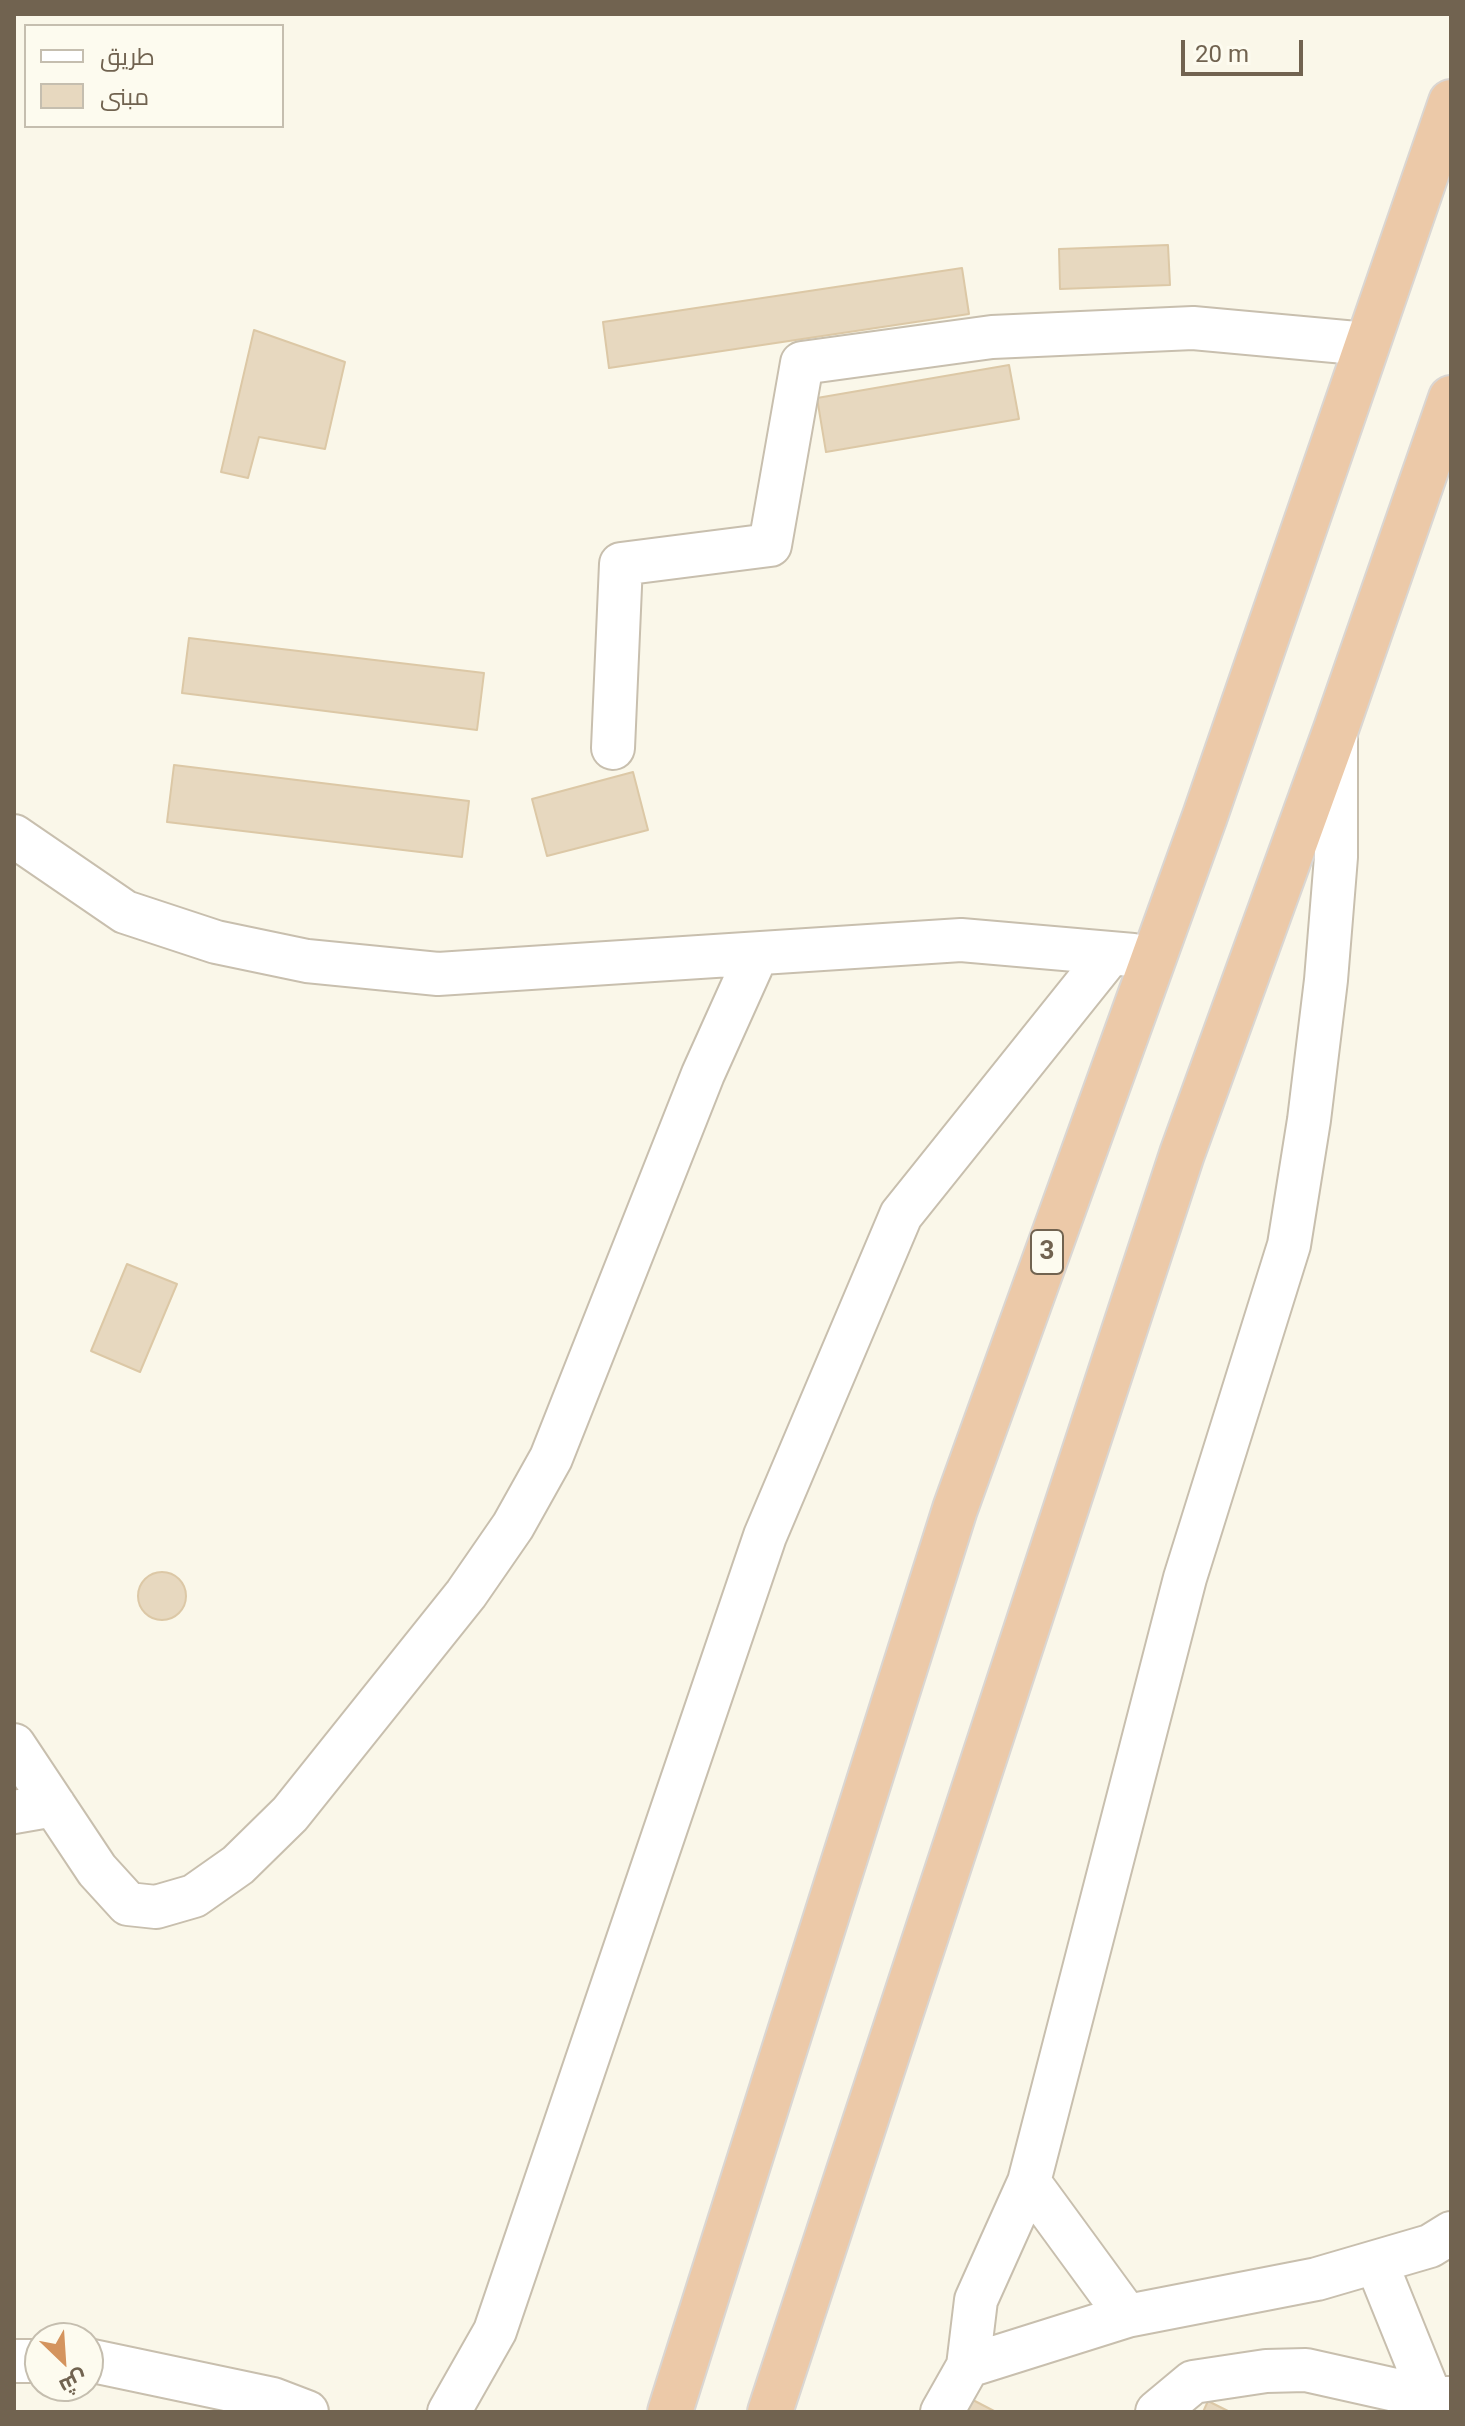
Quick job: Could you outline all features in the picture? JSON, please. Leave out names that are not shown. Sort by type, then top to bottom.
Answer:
[{"type":"highway","name":"3","points":[[670,2412],[955,1509],[1154,956],[1451,102]]},
{"type":"highway","points":[[770,2412],[1182,1154],[1336,729],[1451,398]]},
{"type":"street","points":[[613,748],[621,564],[770,545],[802,363],[992,337],[1193,328],[1367,344]]},
{"type":"street","points":[[942,2412],[968,2366],[976,2300],[1029,2182],[1185,1578],[1289,1245],[1309,1120],[1326,980],[1336,857],[1336,729]]},
{"type":"street","points":[[14,836],[125,912],[216,942],[307,961],[438,974],[961,940],[1154,956]]},
{"type":"street","points":[[14,1745],[34,1808],[128,1904],[156,1907],[194,1896],[238,1865],[290,1814],[466,1594],[551,1458],[697,1088],[757,954]]},
{"type":"street","points":[[449,2412],[495,2331],[765,1536],[901,1215],[1110,954]]},
{"type":"street","points":[[1029,2182],[1127,2316]]},
{"type":"street","points":[[968,2366],[1127,2316],[1317,2279],[1430,2246],[1451,2233]]},
{"type":"street","points":[[1376,2262],[1441,2398]]},
{"type":"street","points":[[104,2363],[273,2399],[307,2412]]},
{"type":"street","points":[[1157,2412],[1193,2382],[1266,2371],[1306,2370],[1441,2398]]},
{"type":"building","points":[[1168,245],[1170,285],[1060,289],[1059,249]]},
{"type":"building","points":[[962,268],[969,314],[609,368],[603,322]]},
{"type":"building","points":[[254,330],[345,362],[325,449],[259,437],[248,478],[221,472]]},
{"type":"building","points":[[1009,365],[1019,419],[826,452],[817,398]]},
{"type":"building","points":[[189,638],[484,673],[477,730],[182,693]]},
{"type":"building","points":[[174,765],[469,801],[462,857],[167,822]]},
{"type":"building","points":[[633,772],[648,830],[547,856],[532,799]]},
{"type":"building","points":[[127,1264],[177,1284],[140,1372],[91,1351]]},
{"type":"building","points":[[162,1572],[171,1573],[179,1579],[185,1587],[185,1605],[179,1613],[171,1619],[162,1620],[153,1619],[145,1613],[139,1605],[138,1596],[139,1587],[145,1579],[153,1573]]},
{"type":"building","points":[[971,2399],[996,2412],[964,2412]]},
{"type":"building","points":[[1208,2401],[1230,2412],[1203,2412]]}]
